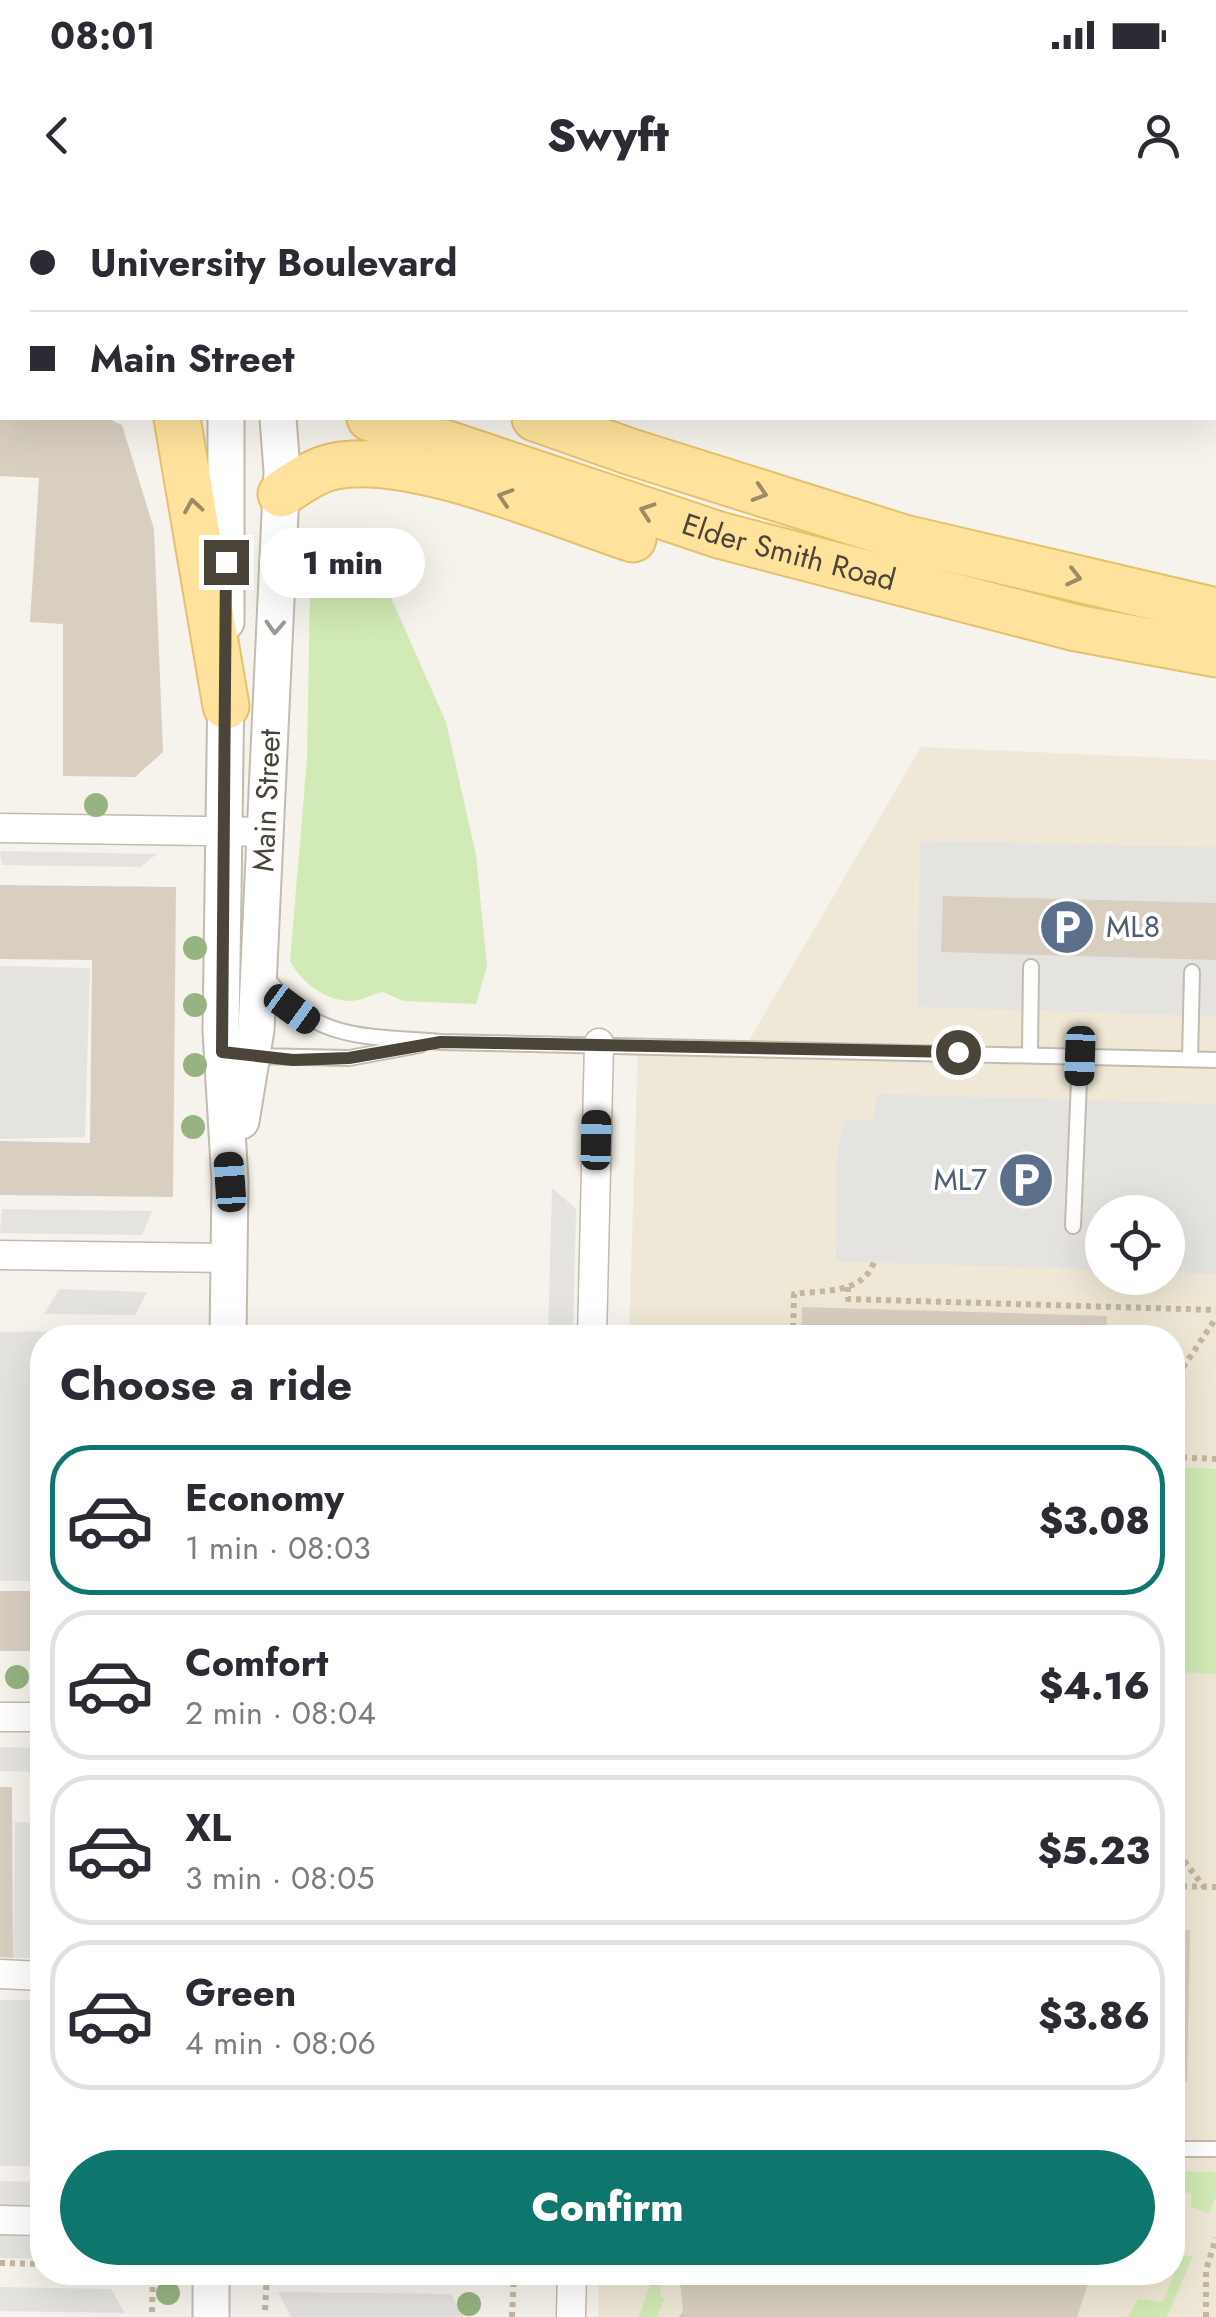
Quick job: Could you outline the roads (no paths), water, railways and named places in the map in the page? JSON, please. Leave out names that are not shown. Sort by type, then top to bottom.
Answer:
[{"type":"main road","points":[[178,420],[226,706]]},
{"type":"main road","name":"Elder Smith Road","points":[[376,420],[718,535],[1076,628],[1216,654]]},
{"type":"main road","name":"Elder Smith Road","points":[[541,420],[904,538],[1216,610]]},
{"type":"main road","points":[[281,494],[330,467],[408,466],[738,572],[1076,628]]},
{"type":"street","name":"Main Street","points":[[226,420],[226,832],[237,1054],[228,1325]]},
{"type":"street","name":"Main Street","points":[[237,1054],[258,966],[281,494],[278,420]]},
{"type":"street","points":[[0,828],[265,832]]},
{"type":"street","points":[[592,1325],[599,1043]]},
{"type":"street","points":[[0,1255],[229,1258]]},
{"type":"street","points":[[0,1717],[30,1718]]},
{"type":"street","points":[[0,1974],[30,1975]]},
{"type":"street","points":[[0,2220],[30,2221]]},
{"type":"street","points":[[211,2317],[212,2285]]},
{"type":"street","points":[[571,2317],[572,2285]]},
{"type":"lane","points":[[258,966],[284,1004],[309,1021],[348,1034],[441,1042],[1216,1060]]},
{"type":"lane","points":[[1030,1054],[1031,967]]},
{"type":"lane","points":[[1190,1059],[1192,972]]},
{"type":"lane","points":[[237,1054],[349,1058],[441,1042]]},
{"type":"lane","points":[[1073,1226],[1080,1056]]},
{"type":"lane","points":[[1185,2149],[1216,2150]]},
{"type":"place","name":"ML8","points":[[1067,927]]},
{"type":"place","name":"ML7","points":[[1026,1180]]}]
